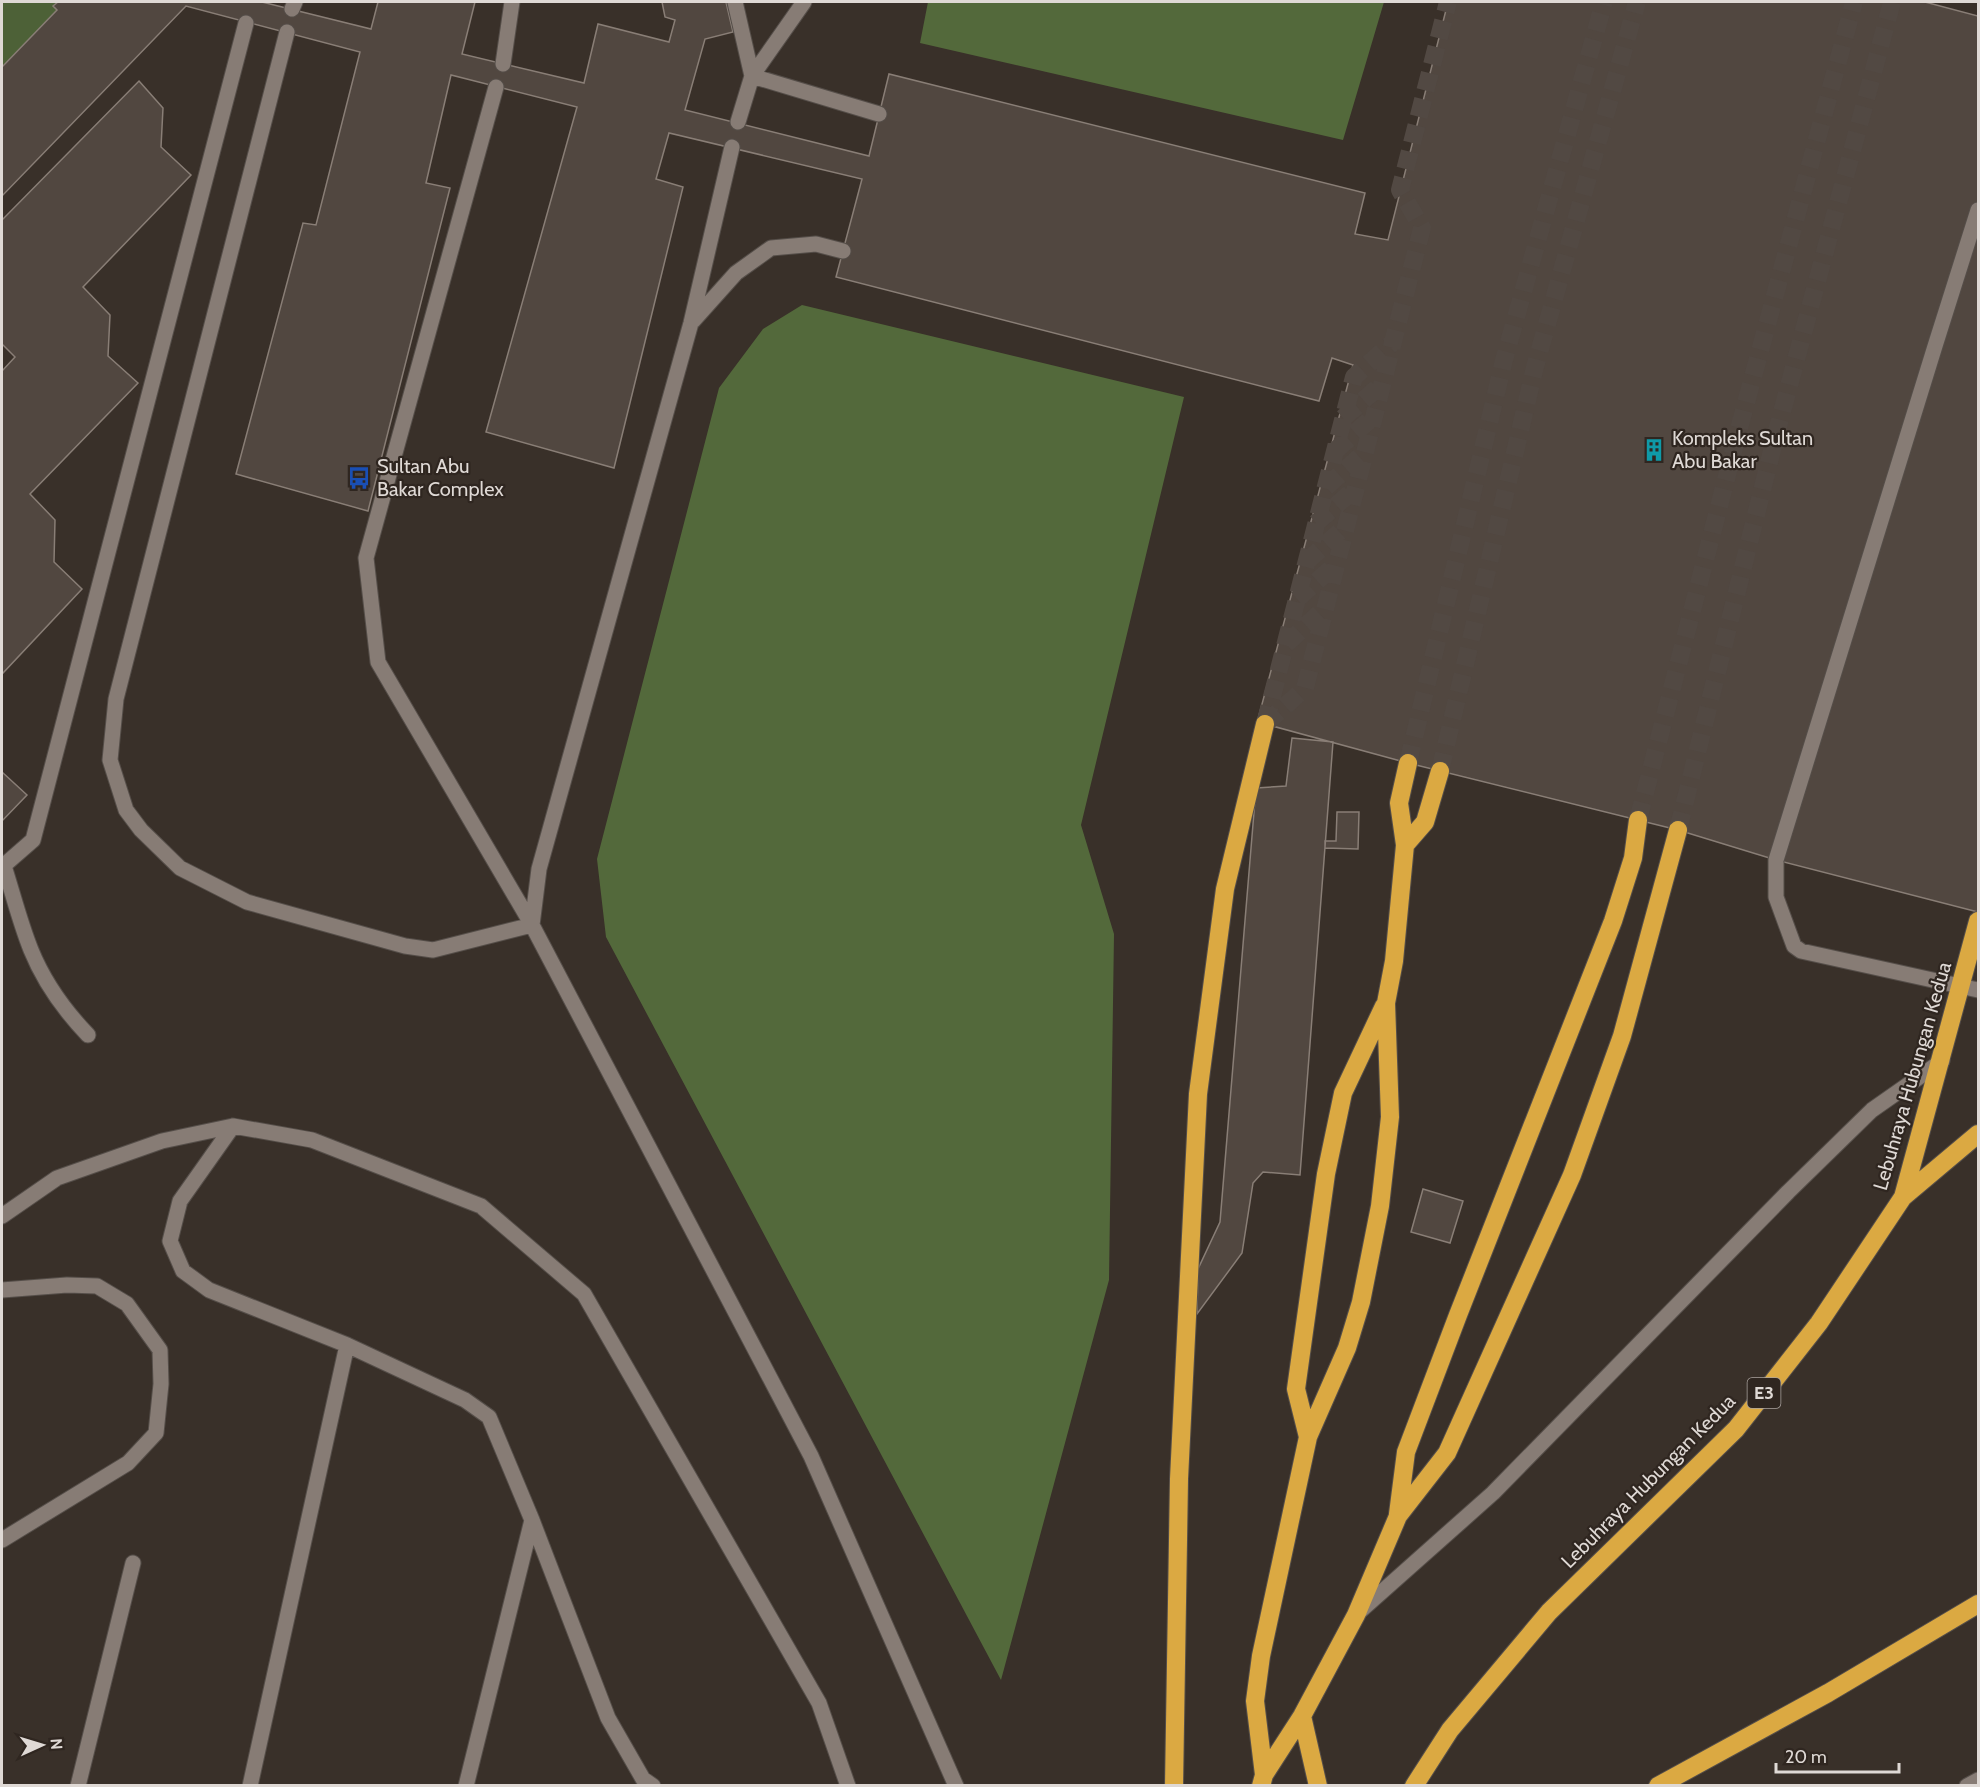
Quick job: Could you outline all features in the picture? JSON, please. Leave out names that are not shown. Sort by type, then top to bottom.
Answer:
[{"type":"highway","points":[[1174,1785],[1179,1479],[1197,1094],[1225,889],[1265,724]]},
{"type":"highway","points":[[1263,1780],[1255,1701],[1262,1656],[1308,1437],[1347,1348],[1361,1302],[1380,1206],[1390,1118],[1386,1003],[1394,961],[1405,846],[1399,803],[1408,763]]},
{"type":"highway","points":[[1405,846],[1425,822],[1440,771]]},
{"type":"highway","points":[[1398,1516],[1406,1452],[1613,921],[1633,858],[1638,820]]},
{"type":"highway","points":[[1263,1780],[1302,1716],[1356,1615],[1398,1516],[1447,1452],[1572,1175],[1622,1036],[1678,830]]},
{"type":"highway","name":"Lebuhraya Hubungan Kedua","points":[[1414,1785],[1450,1730],[1549,1612],[1736,1429],[1819,1323],[1903,1197],[1942,1061],[1970,987],[1978,921]]},
{"type":"highway","points":[[1308,1437],[1296,1389],[1326,1174],[1343,1093],[1386,1003]]},
{"type":"highway","points":[[1903,1197],[1978,1134]]},
{"type":"highway","points":[[1658,1785],[1828,1693],[1978,1604]]},
{"type":"highway","points":[[1302,1716],[1318,1785]]},
{"type":"lane","points":[[503,64],[512,2]]},
{"type":"lane","points":[[735,2],[752,76]]},
{"type":"lane","points":[[738,122],[752,76],[804,2]]},
{"type":"lane","points":[[88,1035],[72,1018],[49,986],[32,951],[3,867],[33,840],[246,23]]},
{"type":"lane","points":[[287,32],[116,699],[110,760],[126,810],[141,831],[180,868],[247,902],[405,946],[433,950],[532,925]]},
{"type":"lane","points":[[752,76],[879,114]]},
{"type":"lane","points":[[496,87],[366,558],[378,662],[532,925],[811,1456],[956,1785]]},
{"type":"lane","points":[[532,925],[539,869],[691,323],[732,147]]},
{"type":"lane","points":[[1970,987],[1801,951],[1794,946],[1776,897],[1776,860],[1978,210]]},
{"type":"lane","points":[[691,323],[736,273],[771,248],[816,244],[843,251]]},
{"type":"lane","points":[[1356,1615],[1493,1493],[1788,1192],[1872,1110],[1942,1061]]},
{"type":"lane","points":[[233,1126],[180,1201],[170,1241],[183,1271],[209,1290],[347,1345],[465,1400],[489,1417],[532,1520],[608,1718],[646,1783]]},
{"type":"lane","points":[[2,1216],[57,1178],[162,1141],[233,1126],[312,1140],[481,1206],[584,1294],[819,1702],[849,1785]]},
{"type":"lane","points":[[2,1290],[66,1285],[97,1286],[128,1304],[160,1350],[161,1384],[156,1433],[128,1463],[2,1540]]},
{"type":"lane","points":[[250,1785],[347,1345]]},
{"type":"lane","points":[[466,1785],[532,1520]]},
{"type":"lane","points":[[78,1785],[133,1563]]},
{"type":"lane","points":[[1967,1785],[1978,1780]]},
{"type":"green space","points":[[2,2],[58,2],[53,6],[57,10],[2,67]]},
{"type":"green space","points":[[928,2],[1384,2],[1343,140],[920,43]]},
{"type":"green space","points":[[802,305],[1184,397],[1081,825],[1114,934],[1109,1280],[1001,1680],[606,937],[597,859],[719,388],[763,329]]},
{"type":"building","name":"Kompleks Sultan Abu Bakar","points":[[58,2],[262,2],[371,29],[378,2],[475,2],[462,54],[584,83],[598,24],[669,42],[675,20],[665,17],[662,2],[726,2],[733,32],[705,39],[685,110],[869,156],[889,74],[1365,193],[1355,234],[1388,240],[1448,2],[1925,2],[1978,16],[1978,912],[1776,860],[1678,830],[1408,763],[1265,724],[1258,719],[1353,365],[1332,358],[1319,401],[836,277],[862,179],[669,133],[656,179],[683,187],[614,468],[486,432],[577,107],[451,75],[426,183],[450,188],[368,511],[236,474],[303,223],[316,225],[360,52],[186,6],[2,196],[2,67],[57,10],[53,6]]},
{"type":"building","points":[[139,81],[163,108],[161,147],[191,175],[83,287],[110,315],[108,356],[138,383],[30,494],[55,520],[54,562],[82,589],[2,674],[2,371],[15,357],[2,344],[2,220]]},
{"type":"building","points":[[1292,738],[1333,742],[1300,1175],[1263,1172],[1253,1183],[1242,1253],[1197,1314],[1198,1269],[1220,1222],[1256,788],[1286,786]]},
{"type":"building","points":[[2,772],[27,795],[2,821]]},
{"type":"building","points":[[1337,812],[1359,812],[1358,849],[1325,848],[1325,841],[1336,841]]},
{"type":"building","points":[[1423,1189],[1463,1201],[1450,1243],[1411,1232]]},
{"type":"tunnel","points":[[1265,724],[1305,688],[1422,228],[1400,190],[1448,2]]},
{"type":"tunnel","points":[[1408,763],[1504,360],[1604,2]]},
{"type":"tunnel","points":[[1440,771],[1535,367],[1637,2]]},
{"type":"tunnel","points":[[1638,820],[1740,425],[1854,2]]},
{"type":"tunnel","points":[[1678,830],[1775,438],[1892,2]]},
{"type":"tunnel","points":[[1265,724],[1354,377],[1393,342]]},
{"type":"tunnel","points":[[1343,418],[1383,383]]},
{"type":"tunnel","points":[[1335,451],[1374,416]]},
{"type":"tunnel","points":[[1326,487],[1365,452]]},
{"type":"tunnel","points":[[1316,523],[1356,488]]},
{"type":"tunnel","points":[[1306,562],[1346,526]]},
{"type":"tunnel","points":[[1297,599],[1336,564]]},
{"type":"tunnel","points":[[1286,644],[1325,608]]},
{"type":"place","name":"Kompleks Sultan Abu Bakar","points":[[1654,450]]},
{"type":"place","name":"Sultan Abu Bakar Complex","points":[[359,478]]}]
